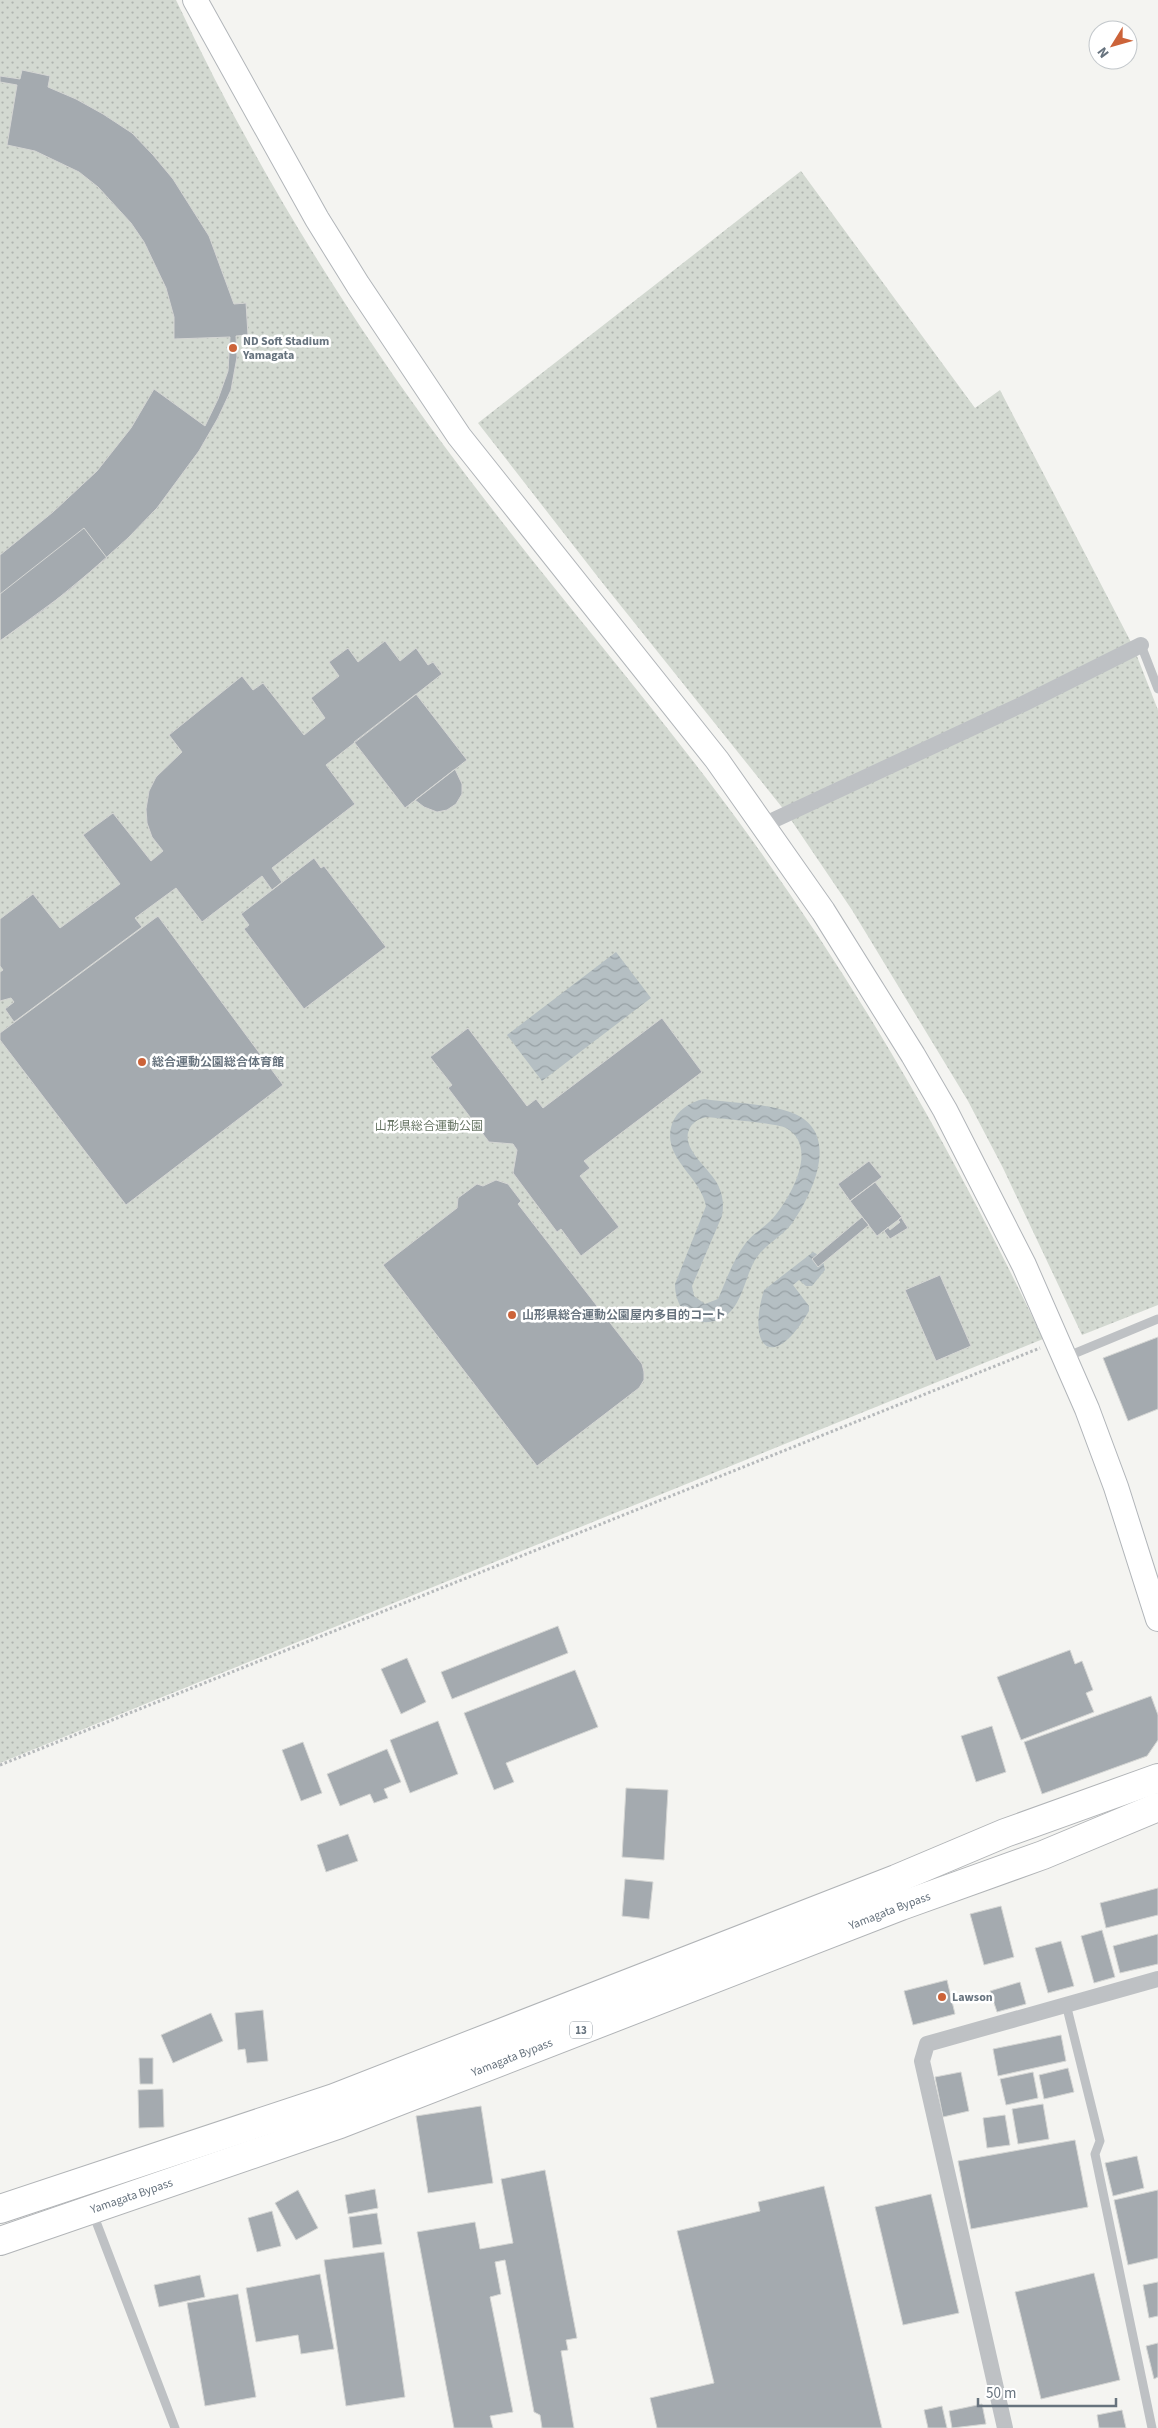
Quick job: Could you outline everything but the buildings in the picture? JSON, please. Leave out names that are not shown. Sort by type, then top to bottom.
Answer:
[{"type":"highway","name":"Yamagata Bypass","points":[[0,2209],[334,2098],[896,1879],[1005,1833],[1158,1778]]},
{"type":"highway","name":"Yamagata Bypass","points":[[0,2241],[92,2211],[340,2124],[891,1910],[1043,1855],[1158,1807]]},
{"type":"street","points":[[195,0],[317,219],[459,436],[673,703],[763,825],[823,911],[871,985],[945,1110],[1024,1265],[1087,1409],[1116,1487],[1158,1619]]},
{"type":"street","points":[[763,825],[1023,704],[1141,645]]},
{"type":"street","points":[[1005,2428],[922,2061],[927,2044],[1158,1980]]},
{"type":"lane","points":[[1141,645],[1158,689]]},
{"type":"lane","points":[[1060,1350],[1158,1319]]},
{"type":"lane","points":[[1066,2004],[1100,2140],[1094,2154],[1152,2428]]},
{"type":"lane","points":[[92,2211],[175,2428]]},
{"type":"path","points":[[0,1765],[1060,1350]]},
{"type":"green space","name":"山形県総合運動公園","points":[[0,0],[176,0],[266,174],[334,286],[407,394],[521,546],[677,740],[794,899],[909,1083],[978,1209],[1043,1339],[0,1763]]},
{"type":"green space","points":[[801,171],[975,408],[1000,390],[1133,646],[1158,710],[1158,1305],[1082,1335],[1003,1168],[968,1101],[852,910],[785,811],[601,581],[478,423]]},
{"type":"water","points":[[616,952],[651,998],[542,1081],[507,1035]]},
{"type":"water","points":[[699,1100],[759,1105],[790,1112],[806,1121],[815,1132],[819,1147],[819,1162],[815,1178],[809,1194],[793,1222],[757,1257],[733,1309],[718,1320],[709,1322],[700,1322],[687,1314],[678,1301],[675,1284],[706,1206],[697,1185],[676,1157],[670,1136],[672,1124],[677,1115],[685,1107]],"holes":[[[707,1117],[786,1128],[796,1137],[801,1147],[801,1160],[794,1186],[780,1209],[745,1244],[733,1264],[718,1299],[705,1304],[694,1296],[692,1286],[722,1216],[723,1200],[714,1178],[691,1149],[688,1142],[688,1134],[694,1123]]]},
{"type":"water","points":[[813,1252],[822,1257],[825,1270],[812,1286],[806,1286],[799,1280],[793,1285],[809,1306],[809,1311],[785,1342],[775,1347],[767,1346],[761,1339],[759,1327],[759,1311],[764,1290]]},
{"type":"place","name":"ND Soft Stadium Yamagata","points":[[233,348]]},
{"type":"place","name":"総合運動公園総合体育館","points":[[142,1062]]},
{"type":"place","name":"山形県総合運動公園屋内多目的コート","points":[[512,1315]]},
{"type":"place","name":"Lawson","points":[[942,1997]]}]
